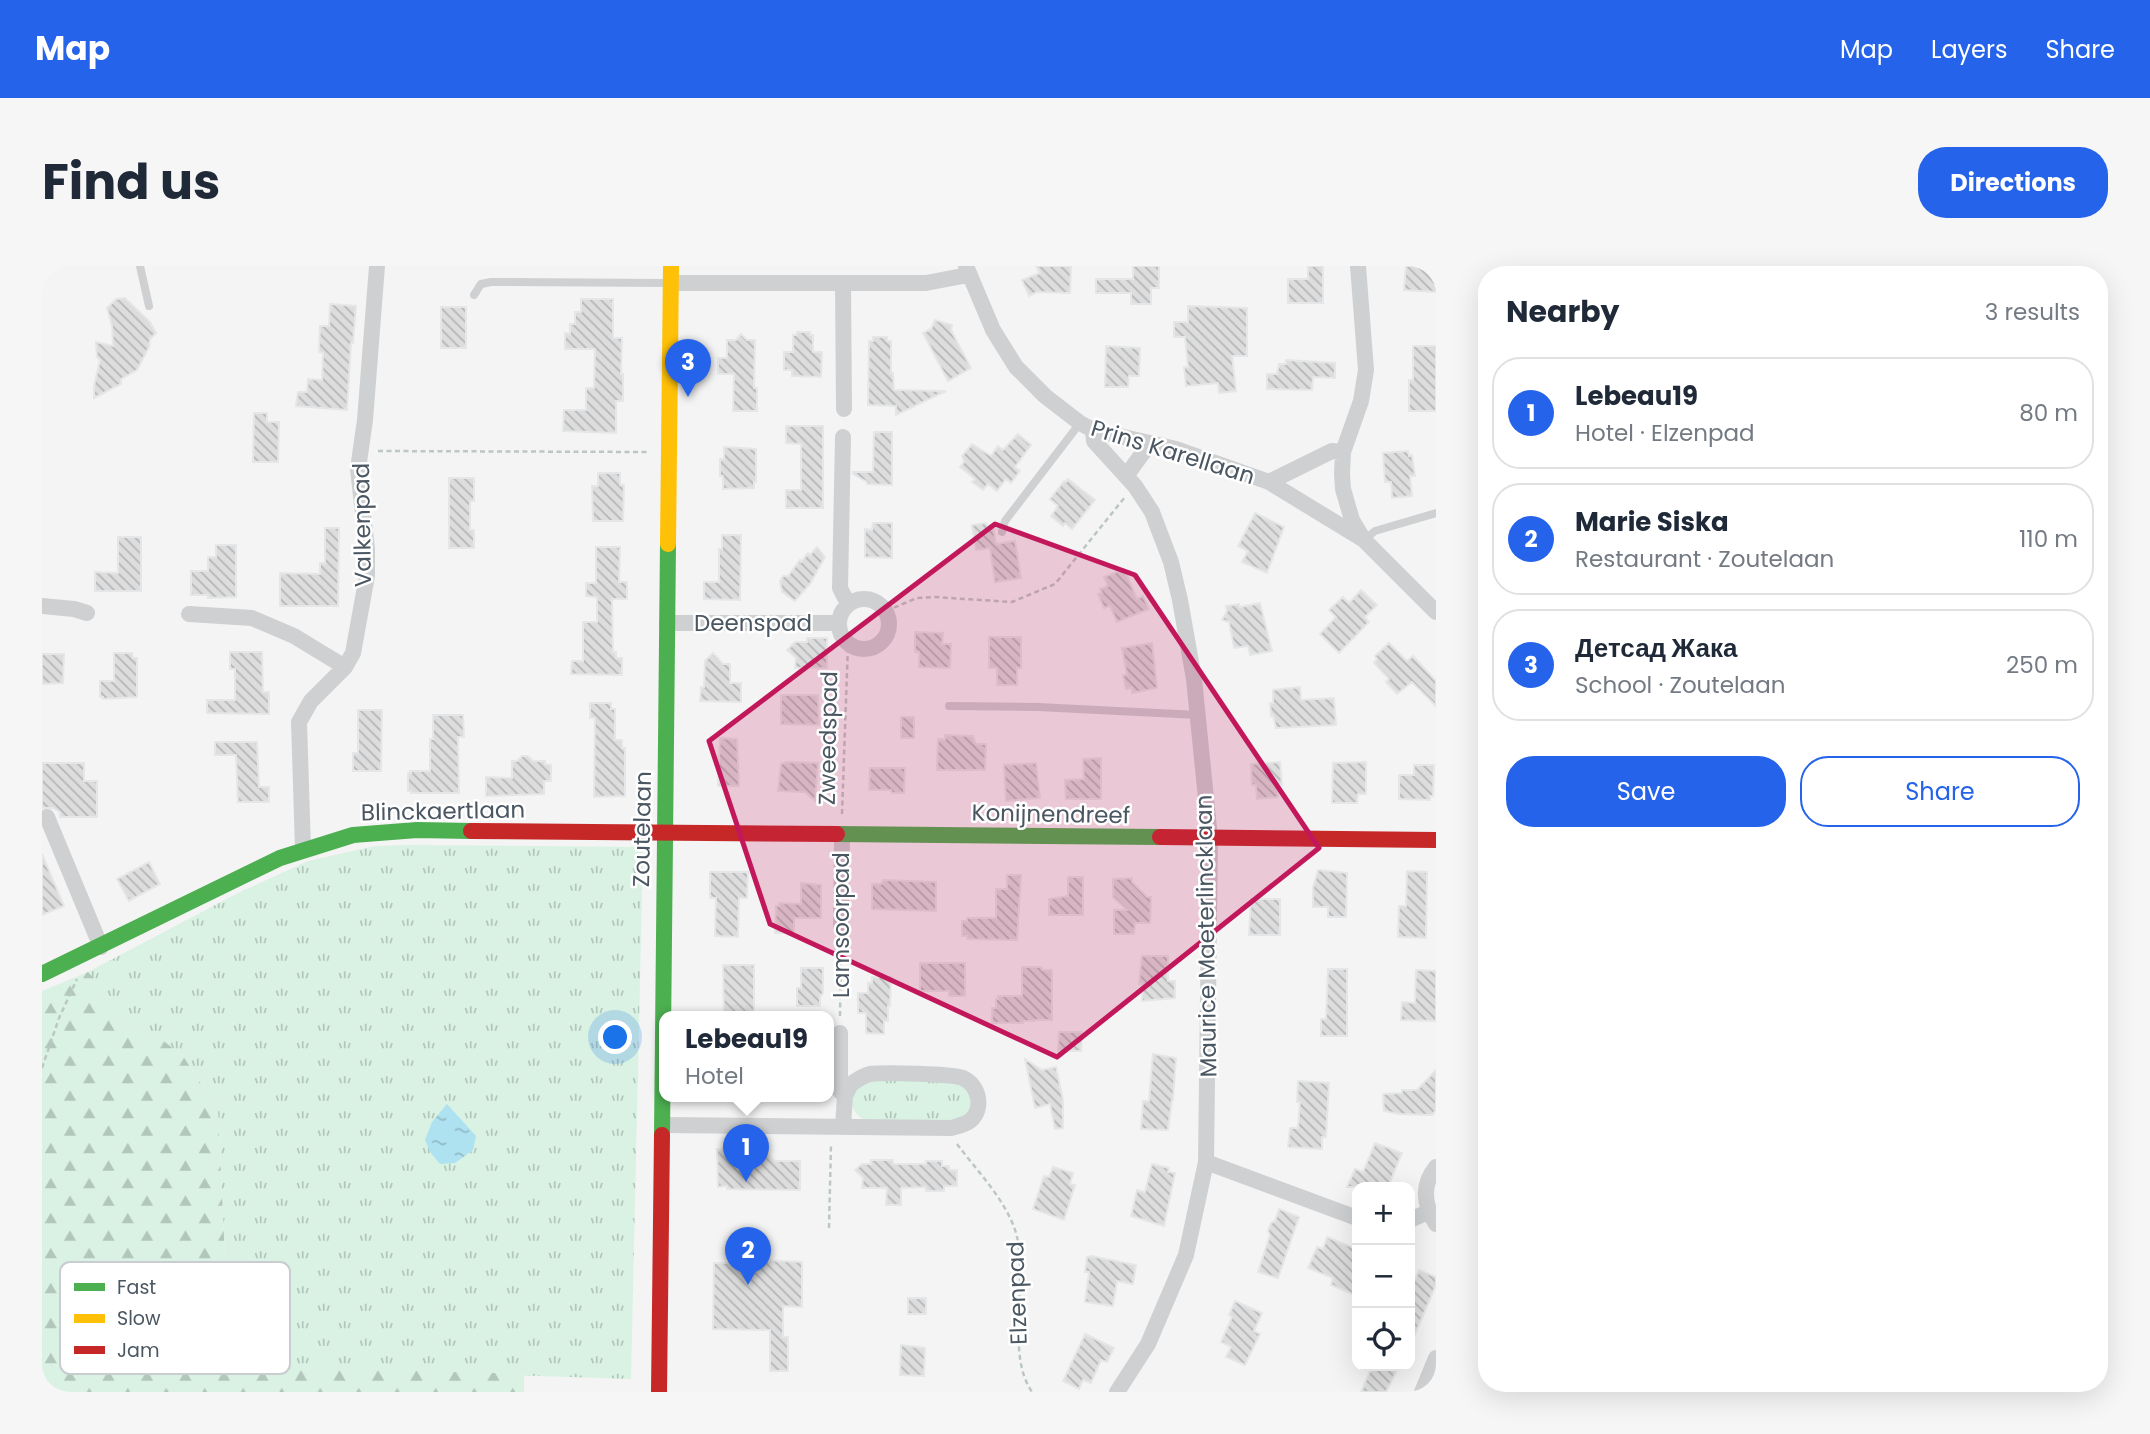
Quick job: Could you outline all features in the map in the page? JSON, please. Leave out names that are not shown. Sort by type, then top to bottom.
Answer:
[{"type":"street","name":"Valkenpad","points":[[303,849],[299,722],[311,701],[345,667],[353,653],[367,576],[367,549],[358,469],[365,420],[377,266]]},
{"type":"street","points":[[1358,266],[1366,370],[1361,401],[1343,452],[1343,489],[1352,520],[1364,540],[1436,612]]},
{"type":"street","points":[[671,274],[843,283],[926,283],[967,270]]},
{"type":"street","name":"Prins Karellaan","points":[[967,270],[993,330],[1016,367],[1045,396],[1087,426],[1176,449],[1269,482],[1364,540]]},
{"type":"street","name":"Zoutelaan","points":[[663,1011],[671,274]]},
{"type":"street","points":[[843,283],[844,409]]},
{"type":"street","name":"Maurice Maeterlincklaan","points":[[1087,426],[1094,441],[1130,481],[1152,512],[1171,562],[1180,600],[1198,715],[1210,838],[1206,1162],[1186,1255],[1148,1344],[1117,1392]]},
{"type":"street","points":[[843,437],[840,589],[848,604]]},
{"type":"street","points":[[1130,481],[1147,443]]},
{"type":"street","points":[[1269,482],[1332,451],[1343,452]]},
{"type":"street","points":[[868,599],[881,605],[886,611],[889,628],[880,643],[864,649],[848,643],[843,638],[838,623],[840,616],[854,600],[868,599]]},
{"type":"street","points":[[42,606],[87,613]]},
{"type":"street","points":[[189,614],[253,618],[294,636],[345,667]]},
{"type":"street","name":"Deenspad","points":[[667,623],[838,623]]},
{"type":"street","points":[[47,817],[101,947]]},
{"type":"street","name":"Blinckaertlaan","points":[[42,974],[249,872],[303,849],[353,835],[417,830],[665,833]]},
{"type":"street","name":"Konijnendreef","points":[[665,833],[1436,840]]},
{"type":"street","name":"Lamsoorpad","points":[[841,928],[842,834]]},
{"type":"street","points":[[840,1034],[840,1091],[845,1097]]},
{"type":"street","points":[[662,1125],[951,1128],[965,1124],[977,1112],[977,1092],[971,1084],[955,1076],[870,1074],[850,1084],[837,1126]]},
{"type":"street","name":"Zoutelaan","points":[[659,1392],[662,1102]]},
{"type":"street","points":[[1206,1162],[1352,1216]]},
{"type":"street","points":[[1432,1218],[1425,1198],[1426,1184],[1436,1167]]},
{"type":"street","points":[[1422,1392],[1436,1358]]},
{"type":"lane","points":[[140,266],[149,306]]},
{"type":"lane","points":[[474,295],[481,284],[491,282],[671,274]]},
{"type":"lane","points":[[1002,532],[1004,521],[1087,426]]},
{"type":"lane","points":[[1364,540],[1375,531],[1436,513]]},
{"type":"lane","points":[[949,706],[1038,707],[1198,715]]},
{"type":"path","points":[[360,451],[669,452]]},
{"type":"path","points":[[886,611],[917,598],[1012,602],[1055,584],[1130,481]]},
{"type":"path","name":"Zweedspad","points":[[842,834],[848,643]]},
{"type":"path","name":"Lamsoorpad","points":[[840,1034],[841,928]]},
{"type":"path","points":[[42,1068],[59,1018],[80,972],[82,956]]},
{"type":"path","points":[[829,1228],[837,1126]]},
{"type":"path","name":"Elzenpad","points":[[951,1128],[950,1136],[994,1193],[1015,1231],[1020,1257],[1020,1362],[1032,1392]]},
{"type":"highlighted area","points":[[995,524],[1135,575],[1319,848],[1057,1057],[770,924],[709,741]]},
{"type":"green space","points":[[375,846],[643,847],[631,1379],[290,1368],[290,1262],[225,1262],[218,1110],[183,1056],[161,1039],[131,1029],[98,1004],[97,983],[88,972],[236,894],[308,861]]},
{"type":"green space","points":[[88,972],[97,982],[99,1004],[131,1029],[161,1039],[183,1056],[218,1110],[225,1262],[60,1262],[60,1374],[290,1374],[290,1368],[524,1374],[524,1392],[42,1392],[42,991]]},
{"type":"green space","points":[[870,1080],[955,1082],[972,1093],[972,1109],[962,1120],[868,1122],[853,1109],[851,1099],[855,1090]]},
{"type":"water","points":[[447,1104],[476,1136],[473,1150],[455,1163],[440,1164],[430,1152],[425,1140],[432,1122]]},
{"type":"building","points":[[1036,266],[1071,266],[1070,293],[1037,292],[1029,296],[1022,280],[1040,273]]},
{"type":"building","points":[[1133,266],[1159,266],[1159,288],[1151,288],[1151,304],[1131,304],[1131,293],[1096,293],[1096,279],[1133,279]]},
{"type":"building","points":[[1308,266],[1323,266],[1323,303],[1288,303],[1288,279],[1308,279]]},
{"type":"building","points":[[1406,266],[1436,266],[1436,292],[1404,290]]},
{"type":"building","points":[[125,298],[150,322],[156,333],[150,339],[149,347],[137,370],[121,379],[121,384],[94,398],[100,360],[97,357],[96,342],[113,346],[112,326],[107,308],[116,299]]},
{"type":"building","points":[[581,299],[613,299],[613,338],[622,338],[623,374],[623,401],[616,401],[616,433],[563,431],[564,410],[586,410],[586,388],[594,388],[595,349],[565,349],[565,333],[570,334],[570,324],[575,324],[575,312],[581,312]]},
{"type":"building","points":[[330,304],[356,306],[347,410],[296,406],[298,392],[307,392],[308,379],[322,380],[320,326],[329,326]]},
{"type":"building","points":[[1188,306],[1247,308],[1247,356],[1232,356],[1236,391],[1219,393],[1218,383],[1186,386],[1184,367],[1188,367],[1185,337],[1174,337],[1174,322],[1188,322]]},
{"type":"building","points":[[441,307],[466,307],[466,348],[441,348]]},
{"type":"building","points":[[935,320],[952,325],[951,330],[971,368],[948,381],[923,333],[931,329]]},
{"type":"building","points":[[797,332],[810,332],[810,335],[813,335],[813,352],[822,352],[821,377],[792,376],[792,370],[784,370],[784,352],[793,352],[793,335],[797,335]]},
{"type":"building","points":[[741,334],[747,340],[755,340],[754,388],[757,388],[757,411],[733,411],[734,374],[718,374],[718,358],[727,358],[727,340],[736,340]]},
{"type":"building","points":[[873,337],[887,337],[887,341],[891,341],[894,390],[946,391],[896,415],[896,406],[868,405],[869,341],[873,341]]},
{"type":"building","points":[[1106,346],[1140,348],[1139,376],[1129,376],[1128,387],[1105,387]]},
{"type":"building","points":[[1413,346],[1436,346],[1436,411],[1409,411]]},
{"type":"building","points":[[1286,360],[1335,363],[1335,378],[1313,377],[1312,390],[1267,389],[1267,374],[1277,374],[1279,364],[1286,364]]},
{"type":"building","points":[[254,413],[267,413],[267,422],[279,422],[278,462],[253,462]]},
{"type":"building","points":[[786,426],[823,426],[823,508],[786,508],[786,490],[801,490],[801,444],[786,443]]},
{"type":"building","points":[[874,432],[892,432],[892,485],[867,484],[853,474],[873,472]]},
{"type":"building","points":[[1018,434],[1031,445],[1015,467],[1020,471],[1011,483],[1006,479],[997,491],[988,484],[983,490],[972,482],[975,479],[960,467],[964,462],[962,456],[972,444],[991,456],[998,446],[1003,450]]},
{"type":"building","points":[[724,447],[756,449],[754,488],[723,489],[720,459],[724,459]]},
{"type":"building","points":[[1408,451],[1409,456],[1412,455],[1415,476],[1410,476],[1412,496],[1392,498],[1391,482],[1385,482],[1383,453]]},
{"type":"building","points":[[598,473],[620,473],[620,485],[624,485],[623,521],[593,521],[592,486],[598,486]]},
{"type":"building","points":[[449,478],[474,478],[474,501],[470,501],[470,530],[474,530],[474,548],[449,548]]},
{"type":"building","points":[[1068,479],[1095,500],[1072,529],[1065,523],[1063,526],[1051,516],[1058,506],[1050,499]]},
{"type":"building","points":[[1255,513],[1284,527],[1267,573],[1242,562],[1248,551],[1238,546]]},
{"type":"building","points":[[873,523],[892,523],[892,558],[865,557],[865,529],[872,530]]},
{"type":"building","points":[[986,523],[987,526],[993,525],[996,544],[1015,541],[1021,578],[995,582],[990,548],[976,550],[973,532],[972,525]]},
{"type":"building","points":[[325,528],[339,528],[338,606],[280,606],[280,573],[320,574],[320,563],[325,563]]},
{"type":"building","points":[[722,535],[741,535],[740,600],[704,599],[704,582],[719,582],[719,549],[722,549]]},
{"type":"building","points":[[118,537],[141,537],[141,591],[95,591],[95,572],[118,573]]},
{"type":"building","points":[[216,545],[236,545],[236,597],[208,598],[208,595],[191,595],[191,571],[208,571],[208,557],[216,557]]},
{"type":"building","points":[[596,547],[620,547],[619,582],[627,582],[627,599],[612,599],[613,652],[616,652],[616,658],[622,658],[622,675],[571,674],[572,661],[583,661],[583,622],[597,622],[597,597],[586,596],[586,583],[596,583]]},
{"type":"building","points":[[817,547],[825,557],[810,584],[795,601],[782,592],[780,581]]},
{"type":"building","points":[[1124,569],[1137,599],[1143,596],[1149,609],[1117,622],[1110,606],[1104,608],[1098,594],[1102,593],[1100,589],[1108,586],[1104,577]]},
{"type":"building","points":[[1361,590],[1377,605],[1365,617],[1369,622],[1339,653],[1320,634],[1336,617],[1329,610],[1343,597],[1349,603]]},
{"type":"building","points":[[1260,603],[1272,651],[1250,655],[1248,646],[1234,648],[1229,622],[1222,620],[1227,611],[1226,606],[1239,604],[1240,607]]},
{"type":"building","points":[[915,632],[943,633],[942,644],[951,644],[950,668],[919,667],[919,652],[915,652]]},
{"type":"building","points":[[989,637],[1021,637],[1021,668],[1017,668],[1017,685],[997,685],[997,668],[989,668]]},
{"type":"building","points":[[807,638],[827,638],[827,668],[795,668],[796,658],[787,650],[795,642],[807,642]]},
{"type":"building","points":[[1152,643],[1157,688],[1132,693],[1132,688],[1126,689],[1123,675],[1127,675],[1122,648]]},
{"type":"building","points":[[1389,643],[1407,661],[1413,656],[1436,681],[1436,706],[1412,682],[1397,694],[1386,682],[1389,679],[1374,663],[1377,659],[1375,656]]},
{"type":"building","points":[[230,652],[262,652],[263,692],[269,692],[269,714],[207,713],[207,700],[235,700],[235,669],[230,669]]},
{"type":"building","points":[[114,653],[132,653],[133,658],[137,658],[137,697],[100,697],[100,681],[114,681]]},
{"type":"building","points":[[713,653],[723,664],[730,664],[730,683],[741,683],[741,702],[700,701],[701,687],[704,687],[705,661]]},
{"type":"building","points":[[42,654],[64,654],[63,683],[42,684]]},
{"type":"building","points":[[1300,687],[1301,700],[1334,698],[1336,725],[1276,728],[1273,715],[1271,716],[1273,690]]},
{"type":"building","points":[[781,695],[818,695],[819,725],[781,724]]},
{"type":"building","points":[[590,703],[611,703],[611,709],[615,709],[615,740],[622,740],[622,748],[625,748],[625,796],[594,797],[595,718],[590,718]]},
{"type":"building","points":[[358,710],[382,710],[381,771],[353,771],[353,753],[358,753]]},
{"type":"building","points":[[433,715],[463,715],[464,737],[458,737],[459,793],[408,791],[410,771],[430,771]]},
{"type":"building","points":[[901,717],[914,717],[914,738],[901,738]]},
{"type":"building","points":[[945,735],[973,736],[976,744],[986,744],[985,770],[937,770],[938,739],[945,739]]},
{"type":"building","points":[[720,738],[737,739],[739,786],[718,786]]},
{"type":"building","points":[[215,742],[257,742],[259,787],[269,787],[269,802],[238,802],[236,755],[215,755]]},
{"type":"building","points":[[522,756],[551,765],[551,781],[544,781],[544,794],[486,796],[486,777],[512,778],[512,761],[517,761]]},
{"type":"building","points":[[1101,758],[1101,799],[1066,799],[1065,780],[1084,779],[1083,759]]},
{"type":"building","points":[[1280,762],[1282,785],[1277,785],[1278,797],[1257,799],[1256,785],[1252,785],[1251,764]]},
{"type":"building","points":[[1366,762],[1366,794],[1358,794],[1357,803],[1332,803],[1333,763]]},
{"type":"building","points":[[42,763],[84,763],[84,781],[97,781],[97,817],[60,817],[60,812],[53,808],[42,808]]},
{"type":"building","points":[[818,763],[815,801],[805,792],[778,791],[781,764]]},
{"type":"building","points":[[1036,763],[1040,798],[1006,801],[1004,765]]},
{"type":"building","points":[[1414,765],[1434,765],[1433,796],[1430,796],[1430,800],[1399,799],[1399,775],[1414,775]]},
{"type":"building","points":[[870,768],[905,768],[904,793],[869,790]]},
{"type":"building","points":[[42,854],[64,906],[42,915]]},
{"type":"building","points":[[149,862],[160,884],[129,901],[117,879]]},
{"type":"building","points":[[1318,870],[1347,873],[1346,917],[1328,917],[1328,907],[1313,907],[1313,888]]},
{"type":"building","points":[[1407,871],[1427,872],[1426,938],[1398,937],[1399,906],[1406,906]]},
{"type":"building","points":[[710,872],[748,872],[747,898],[739,898],[738,937],[715,936],[716,898],[710,898]]},
{"type":"building","points":[[1007,875],[1021,875],[1017,940],[967,939],[967,936],[962,936],[962,921],[967,921],[967,918],[996,918],[996,889],[1007,889]]},
{"type":"building","points":[[1068,877],[1083,877],[1083,915],[1049,915],[1049,899],[1068,896]]},
{"type":"building","points":[[1132,878],[1132,882],[1147,897],[1151,897],[1150,923],[1135,923],[1134,934],[1114,934],[1114,910],[1127,910],[1113,897],[1113,879]]},
{"type":"building","points":[[883,880],[936,882],[936,911],[872,909],[872,884],[881,884]]},
{"type":"building","points":[[801,883],[821,885],[821,918],[794,918],[794,933],[775,933],[776,906],[779,906],[779,903],[801,904]]},
{"type":"building","points":[[1251,899],[1280,899],[1280,935],[1249,935]]},
{"type":"building","points":[[1142,956],[1168,956],[1168,981],[1175,981],[1175,998],[1142,1001],[1142,984],[1139,984]]},
{"type":"building","points":[[920,963],[965,963],[965,996],[949,996],[949,991],[920,991]]},
{"type":"building","points":[[723,965],[754,965],[754,1011],[724,1011]]},
{"type":"building","points":[[1022,967],[1052,970],[1052,1020],[992,1023],[992,1008],[996,1008],[998,996],[1022,996]]},
{"type":"building","points":[[801,968],[823,968],[820,1006],[797,1006]]},
{"type":"building","points":[[1328,969],[1347,969],[1347,1036],[1321,1036],[1321,1019],[1326,1019]]},
{"type":"building","points":[[1416,970],[1436,971],[1436,1021],[1401,1020],[1402,1002],[1415,1003]]},
{"type":"building","points":[[872,977],[891,977],[890,1006],[888,1021],[884,1021],[884,1034],[866,1033],[866,1013],[858,1013],[858,993],[868,993],[868,983],[872,983]]},
{"type":"building","points":[[1059,1032],[1082,1032],[1081,1051],[1058,1051]]},
{"type":"building","points":[[1153,1054],[1176,1058],[1168,1130],[1141,1129],[1143,1101],[1149,1101]]},
{"type":"building","points":[[1025,1059],[1042,1070],[1056,1067],[1063,1100],[1063,1128],[1055,1129],[1050,1104],[1035,1108]]},
{"type":"building","points":[[1436,1070],[1436,1110],[1432,1115],[1384,1111],[1383,1094],[1417,1090]]},
{"type":"building","points":[[1298,1081],[1329,1083],[1326,1137],[1322,1137],[1322,1149],[1288,1147],[1290,1128],[1298,1128]]},
{"type":"building","points":[[1375,1143],[1402,1153],[1390,1182],[1352,1182],[1352,1187],[1347,1187],[1355,1169],[1363,1172]]},
{"type":"building","points":[[717,1149],[763,1149],[775,1161],[800,1161],[800,1190],[718,1187]]},
{"type":"building","points":[[871,1160],[893,1160],[893,1164],[942,1161],[942,1166],[957,1170],[957,1186],[944,1186],[944,1191],[926,1191],[926,1187],[901,1188],[901,1205],[886,1205],[887,1188],[862,1188],[863,1178],[855,1170],[862,1164],[871,1164]]},
{"type":"building","points":[[1152,1164],[1169,1168],[1168,1172],[1175,1173],[1164,1226],[1131,1216],[1137,1190],[1145,1192]]},
{"type":"building","points":[[1053,1167],[1073,1173],[1070,1184],[1075,1185],[1064,1220],[1033,1209],[1044,1176],[1049,1177]]},
{"type":"building","points":[[1279,1209],[1299,1217],[1278,1278],[1258,1272],[1270,1235],[1268,1231]]},
{"type":"building","points":[[1327,1237],[1352,1247],[1352,1294],[1331,1285],[1333,1278],[1308,1268],[1317,1247],[1323,1249]]},
{"type":"building","points":[[1087,1257],[1136,1265],[1133,1284],[1117,1281],[1113,1306],[1085,1302],[1089,1272],[1085,1272]]},
{"type":"building","points":[[742,1259],[802,1262],[802,1307],[783,1306],[783,1337],[788,1337],[788,1371],[770,1371],[770,1330],[713,1329],[714,1263],[742,1263]]},
{"type":"building","points":[[1419,1270],[1436,1277],[1436,1285],[1415,1334],[1415,1308],[1415,1279]]},
{"type":"building","points":[[908,1298],[926,1298],[926,1314],[908,1314]]},
{"type":"building","points":[[1235,1301],[1262,1313],[1254,1331],[1260,1334],[1245,1365],[1226,1357],[1231,1347],[1221,1342],[1232,1317],[1229,1315]]},
{"type":"building","points":[[1085,1334],[1114,1348],[1107,1362],[1101,1360],[1091,1383],[1083,1380],[1079,1389],[1063,1381]]},
{"type":"building","points":[[901,1345],[925,1348],[924,1376],[900,1375]]},
{"type":"building","points":[[1370,1371],[1396,1371],[1386,1392],[1361,1392]]},
{"type":"traffic: fast","points":[[663,1011],[668,544]]},
{"type":"traffic: fast","points":[[42,974],[280,858],[353,835],[417,830],[471,831]]},
{"type":"traffic: fast","points":[[837,834],[1160,837]]},
{"type":"traffic: fast","points":[[662,1102],[662,1135]]},
{"type":"traffic: slow","points":[[668,544],[671,266]]},
{"type":"traffic: jam","points":[[471,831],[837,834]]},
{"type":"traffic: jam","points":[[1160,837],[1436,840]]},
{"type":"traffic: jam","points":[[659,1392],[662,1135]]},
{"type":"place","name":"Детсад Жака","points":[[688,397]]},
{"type":"place","name":"Lebeau19","points":[[746,1182]]},
{"type":"place","name":"Marie Siska","points":[[748,1285]]}]
